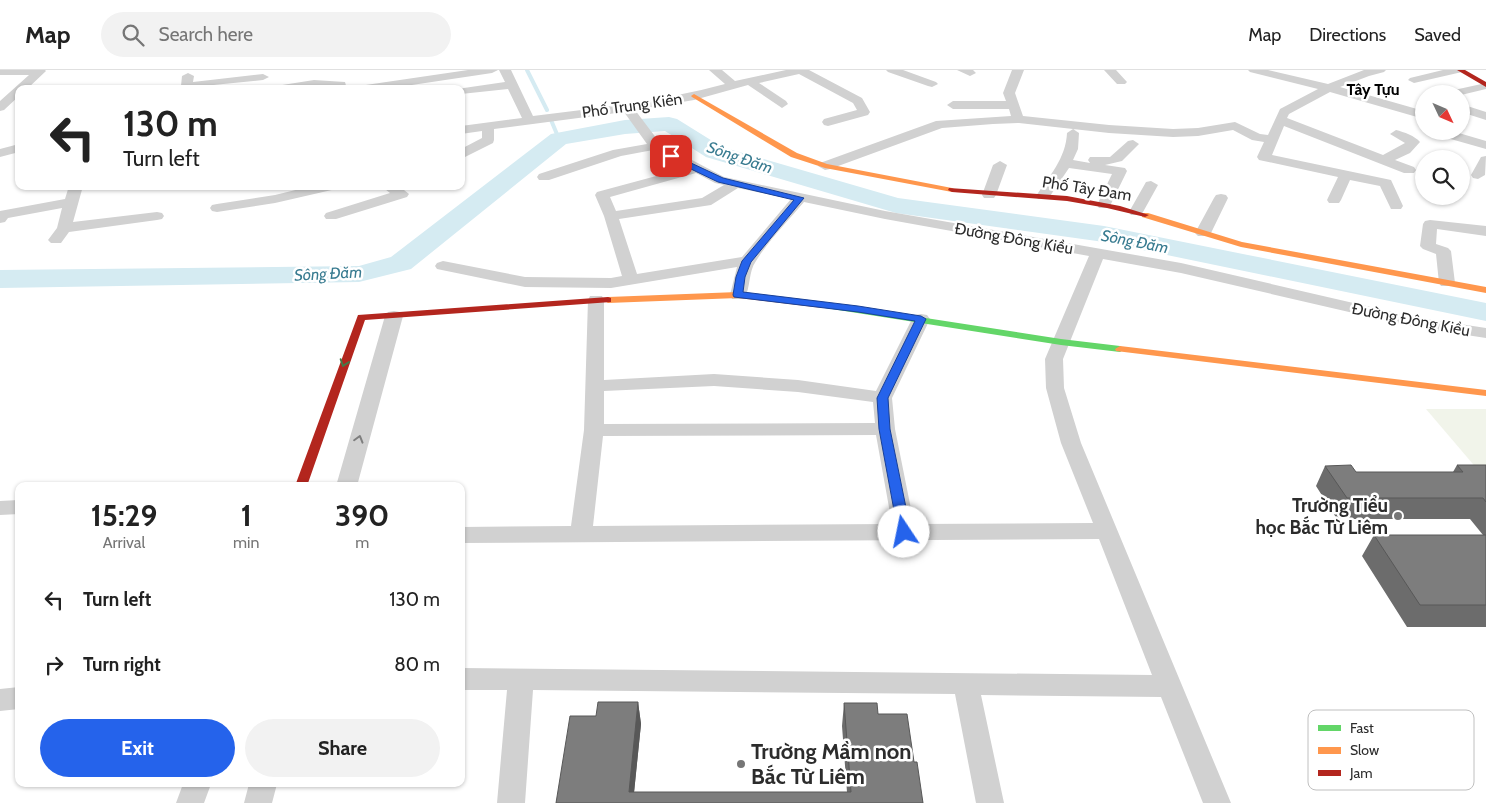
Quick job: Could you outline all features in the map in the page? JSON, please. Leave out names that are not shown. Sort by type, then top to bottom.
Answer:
[{"type":"street","points":[[387,85],[492,70]]},
{"type":"street","points":[[505,70],[531,119]]},
{"type":"street","points":[[715,70],[733,85]]},
{"type":"street","points":[[801,70],[858,101],[864,112],[828,122]]},
{"type":"street","name":"Phố Trung Kiên","points":[[465,129],[694,96],[749,81],[801,70]]},
{"type":"street","points":[[892,70],[932,84]]},
{"type":"street","points":[[1018,70],[1009,92],[1012,106],[1019,119]]},
{"type":"street","points":[[1110,70],[1121,82]]},
{"type":"street","points":[[1254,70],[1410,110],[1415,119]]},
{"type":"street","points":[[1380,70],[1366,73],[1328,88],[1284,112],[1264,157],[1386,183],[1396,206]]},
{"type":"street","points":[[1414,80],[1459,70],[1486,85]]},
{"type":"street","points":[[0,72],[40,72],[24,85]]},
{"type":"street","points":[[187,85],[188,76]]},
{"type":"street","points":[[198,85],[263,79]]},
{"type":"street","points":[[749,81],[782,104]]},
{"type":"street","points":[[301,85],[314,83],[341,85]]},
{"type":"street","points":[[465,91],[512,85]]},
{"type":"street","points":[[1470,89],[1486,85]]},
{"type":"street","points":[[0,106],[15,93]]},
{"type":"street","name":"Phố Tây Đam","points":[[694,96],[794,155],[825,166],[928,187],[989,194],[1043,196],[1104,205],[1136,212],[1203,234],[1242,244],[1486,290]]},
{"type":"street","points":[[953,104],[1012,106]]},
{"type":"street","name":"Đường Đông Kiều","points":[[627,107],[655,146],[696,169],[734,184],[800,198],[1181,268],[1414,322],[1486,333]]},
{"type":"street","points":[[1410,110],[1415,107]]},
{"type":"street","points":[[1470,111],[1486,116]]},
{"type":"street","points":[[825,166],[940,124],[1019,119],[1109,129],[1172,133],[1198,132],[1235,126],[1257,137],[1272,139]]},
{"type":"street","points":[[1281,120],[1409,170]]},
{"type":"street","points":[[1384,160],[1405,150],[1414,142],[1396,134],[1415,125]]},
{"type":"street","points":[[465,153],[488,140],[488,126]]},
{"type":"street","points":[[1043,196],[1066,159],[1074,139],[1074,132]]},
{"type":"street","points":[[1468,140],[1486,145]]},
{"type":"street","points":[[1066,159],[1110,162],[1121,157],[1134,144]]},
{"type":"street","points":[[544,177],[618,153],[655,146]]},
{"type":"street","points":[[0,153],[15,149]]},
{"type":"street","points":[[1066,159],[1120,171],[1104,205]]},
{"type":"street","points":[[1478,175],[1486,160]]},
{"type":"street","points":[[989,194],[1000,166]]},
{"type":"street","points":[[631,280],[611,216],[602,195],[696,169]]},
{"type":"street","points":[[1334,200],[1346,174]]},
{"type":"street","points":[[611,216],[706,202],[734,184]]},
{"type":"street","points":[[1136,212],[1151,185]]},
{"type":"street","points":[[75,190],[64,228],[56,240],[146,229]]},
{"type":"street","points":[[217,208],[275,199],[314,190]]},
{"type":"street","points":[[331,216],[402,194],[395,190]]},
{"type":"street","points":[[738,295],[741,277],[747,261],[800,198]]},
{"type":"street","points":[[1203,234],[1221,198]]},
{"type":"street","points":[[0,219],[2,215],[72,202]]},
{"type":"street","points":[[64,228],[157,216]]},
{"type":"street","points":[[1447,283],[1444,251],[1428,246],[1430,224],[1486,231]]},
{"type":"street","points":[[1098,253],[1054,359],[1055,388],[1071,443],[1217,803]]},
{"type":"street","points":[[443,266],[525,282],[611,283],[747,261]]},
{"type":"street","points":[[302,482],[361,317],[648,296],[738,295],[858,309],[1061,342],[1486,393]]},
{"type":"street","points":[[581,534],[594,430],[596,300]]},
{"type":"street","points":[[347,482],[394,316]]},
{"type":"street","points":[[904,532],[885,429],[882,398],[921,319]]},
{"type":"street","points":[[596,386],[714,380],[798,386],[882,398]]},
{"type":"street","points":[[594,430],[885,429]]},
{"type":"street","points":[[0,508],[15,508]]},
{"type":"street","points":[[465,535],[1108,532]]},
{"type":"street","points":[[465,679],[1170,686]]},
{"type":"street","points":[[511,803],[521,680]]},
{"type":"street","points":[[966,684],[990,803]]},
{"type":"street","points":[[0,700],[15,698]]},
{"type":"street","points":[[190,803],[196,787]]},
{"type":"street","points":[[258,803],[262,787]]},
{"type":"shaded area","points":[[1426,409],[1486,409],[1486,477],[1484,477]]},
{"type":"building","points":[[1351,465],[1356,472],[1463,472],[1457,465],[1486,465],[1486,502],[1483,498],[1347,498],[1325,466]]},
{"type":"building","points":[[1374,535],[1486,535],[1486,605],[1420,605]]},
{"type":"building","points":[[598,702],[638,702],[629,792],[851,792],[844,703],[877,703],[878,714],[907,714],[914,762],[917,762],[923,803],[556,803],[570,716],[596,716]]},
{"type":"waterway","points":[[527,70],[547,110]]},
{"type":"waterway","points":[[551,120],[559,139]]},
{"type":"waterway","name":"Sông Đăm","points":[[0,279],[359,274],[401,263],[559,139],[625,127],[669,124],[714,152],[896,205],[1104,234],[1486,312]]},
{"type":"traffic: fast","points":[[822,305],[1061,342],[1120,349]]},
{"type":"traffic: slow","points":[[694,96],[794,155],[825,166],[952,190]]},
{"type":"traffic: slow","points":[[1145,215],[1241,244],[1486,290]]},
{"type":"traffic: slow","points":[[608,300],[738,295],[822,305]]},
{"type":"traffic: slow","points":[[1120,349],[1486,393]]},
{"type":"traffic: jam","points":[[1460,70],[1486,85]]},
{"type":"traffic: jam","points":[[952,190],[1067,198],[1107,205],[1145,215]]},
{"type":"traffic: jam","points":[[302,482],[361,317],[608,300]]},
{"type":"place","name":"Trường Tiểu học Bắc Từ Liêm","points":[[1398,516]]},
{"type":"place","name":"Trường Mầm non Bắc Từ Liêm","points":[[741,764]]},
{"type":"district","name":"Tây Tựu","points":[[1373,89]]},
{"type":"route","points":[[671,156],[720,180],[800,198],[747,261],[741,277],[738,295],[858,309],[921,319],[882,398],[885,429],[904,532]]}]
